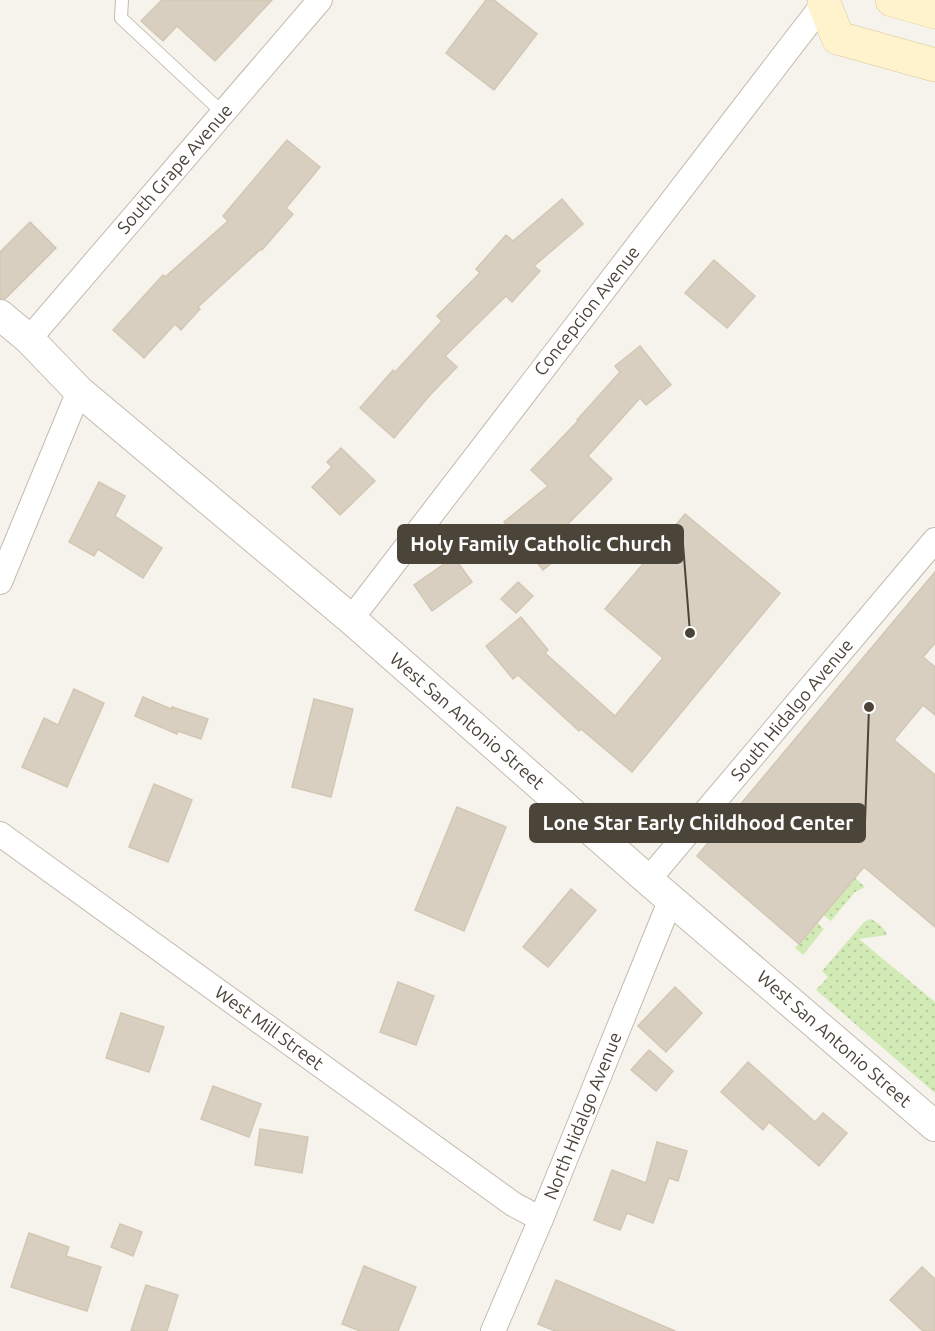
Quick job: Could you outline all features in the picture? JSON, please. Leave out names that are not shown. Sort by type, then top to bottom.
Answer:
[{"type":"main road","points":[[892,0],[935,12]]},
{"type":"main road","points":[[828,1],[838,38],[935,65]]},
{"type":"street","name":"South Grape Avenue","points":[[29,339],[320,0]]},
{"type":"street","name":"Concepcion Avenue","points":[[351,619],[828,1]]},
{"type":"street","name":"West San Antonio Street","points":[[0,315],[29,339],[79,391],[351,619],[648,880],[935,1126]]},
{"type":"street","points":[[0,582],[79,391]]},
{"type":"street","name":"South Hidalgo Avenue","points":[[648,880],[935,540]]},
{"type":"street","name":"West Mill Street","points":[[0,834],[504,1197],[541,1219]]},
{"type":"street","name":"North Hidalgo Avenue","points":[[493,1331],[672,899]]},
{"type":"lane","points":[[122,0],[121,18],[223,113]]},
{"type":"green space","points":[[855,878],[865,887],[855,892],[831,921],[823,915]]},
{"type":"green space","points":[[870,919],[880,925],[887,935],[859,939],[935,1002],[935,1093],[816,990],[828,977],[822,971],[864,922]]},
{"type":"green space","points":[[817,922],[824,929],[803,955],[795,948]]},
{"type":"building","points":[[162,0],[272,0],[215,61],[177,26],[163,41],[141,21]]},
{"type":"building","points":[[486,0],[494,0],[537,34],[494,90],[446,53]]},
{"type":"building","points":[[287,140],[320,167],[286,208],[293,214],[262,250],[198,307],[200,309],[181,330],[175,324],[144,358],[113,330],[163,275],[165,277],[228,221],[223,216]]},
{"type":"building","points":[[562,199],[583,224],[534,266],[540,271],[512,302],[506,296],[445,356],[457,367],[394,438],[360,408],[393,370],[395,372],[442,321],[437,316],[480,273],[476,269],[506,235],[513,241]]},
{"type":"building","points":[[30,222],[56,248],[5,299],[0,298],[0,252]]},
{"type":"building","points":[[714,260],[755,296],[727,328],[685,293]]},
{"type":"building","points":[[640,346],[671,385],[646,405],[640,398],[588,456],[612,479],[565,527],[578,542],[543,570],[504,522],[548,486],[531,470],[578,421],[620,372],[615,366]]},
{"type":"building","points":[[341,448],[375,481],[340,515],[312,487],[332,467],[327,462]]},
{"type":"building","points":[[99,482],[125,496],[115,516],[162,548],[143,578],[98,549],[94,556],[69,542]]},
{"type":"building","points":[[685,514],[780,593],[632,772],[581,729],[579,731],[518,675],[513,679],[486,646],[521,617],[548,650],[545,653],[615,716],[663,658],[605,609]]},
{"type":"building","points":[[454,557],[472,582],[432,611],[414,585]]},
{"type":"building","points":[[935,572],[935,643],[923,657],[935,667],[935,715],[923,705],[894,740],[935,775],[935,927],[864,867],[799,944],[697,856]]},
{"type":"building","points":[[518,582],[533,596],[516,613],[501,599]]},
{"type":"building","points":[[74,689],[104,703],[67,787],[22,767],[44,718],[58,725]]},
{"type":"building","points":[[143,697],[171,709],[172,707],[208,719],[201,739],[178,731],[177,734],[135,716]]},
{"type":"building","points":[[314,699],[353,709],[331,797],[292,787]]},
{"type":"building","points":[[154,784],[192,800],[168,862],[129,847]]},
{"type":"building","points":[[457,807],[506,827],[464,931],[415,910]]},
{"type":"building","points":[[571,889],[596,910],[548,967],[523,947]]},
{"type":"building","points":[[398,982],[434,996],[416,1045],[380,1032]]},
{"type":"building","points":[[675,987],[702,1013],[666,1052],[638,1026]]},
{"type":"building","points":[[121,1013],[164,1027],[149,1072],[106,1058]]},
{"type":"building","points":[[649,1050],[673,1071],[656,1091],[631,1070]]},
{"type":"building","points":[[748,1062],[815,1122],[823,1113],[847,1133],[819,1166],[769,1122],[763,1130],[721,1092]]},
{"type":"building","points":[[213,1086],[261,1104],[249,1137],[201,1119]]},
{"type":"building","points":[[260,1129],[308,1137],[302,1173],[255,1165]]},
{"type":"building","points":[[657,1142],[687,1151],[678,1181],[669,1178],[653,1223],[627,1213],[620,1230],[594,1220],[612,1170],[646,1183]]},
{"type":"building","points":[[120,1224],[142,1232],[133,1256],[111,1247]]},
{"type":"building","points":[[29,1233],[69,1247],[66,1256],[101,1267],[87,1311],[11,1287]]},
{"type":"building","points":[[364,1266],[416,1287],[398,1331],[360,1331],[342,1324]]},
{"type":"building","points":[[922,1267],[935,1279],[935,1331],[923,1331],[890,1300]]},
{"type":"building","points":[[556,1280],[675,1331],[555,1331],[538,1324]]},
{"type":"building","points":[[146,1285],[178,1295],[167,1331],[131,1331]]},
{"type":"place","name":"Holy Family Catholic Church","points":[[690,633]]},
{"type":"place","name":"Lone Star Early Childhood Center","points":[[869,707]]}]
